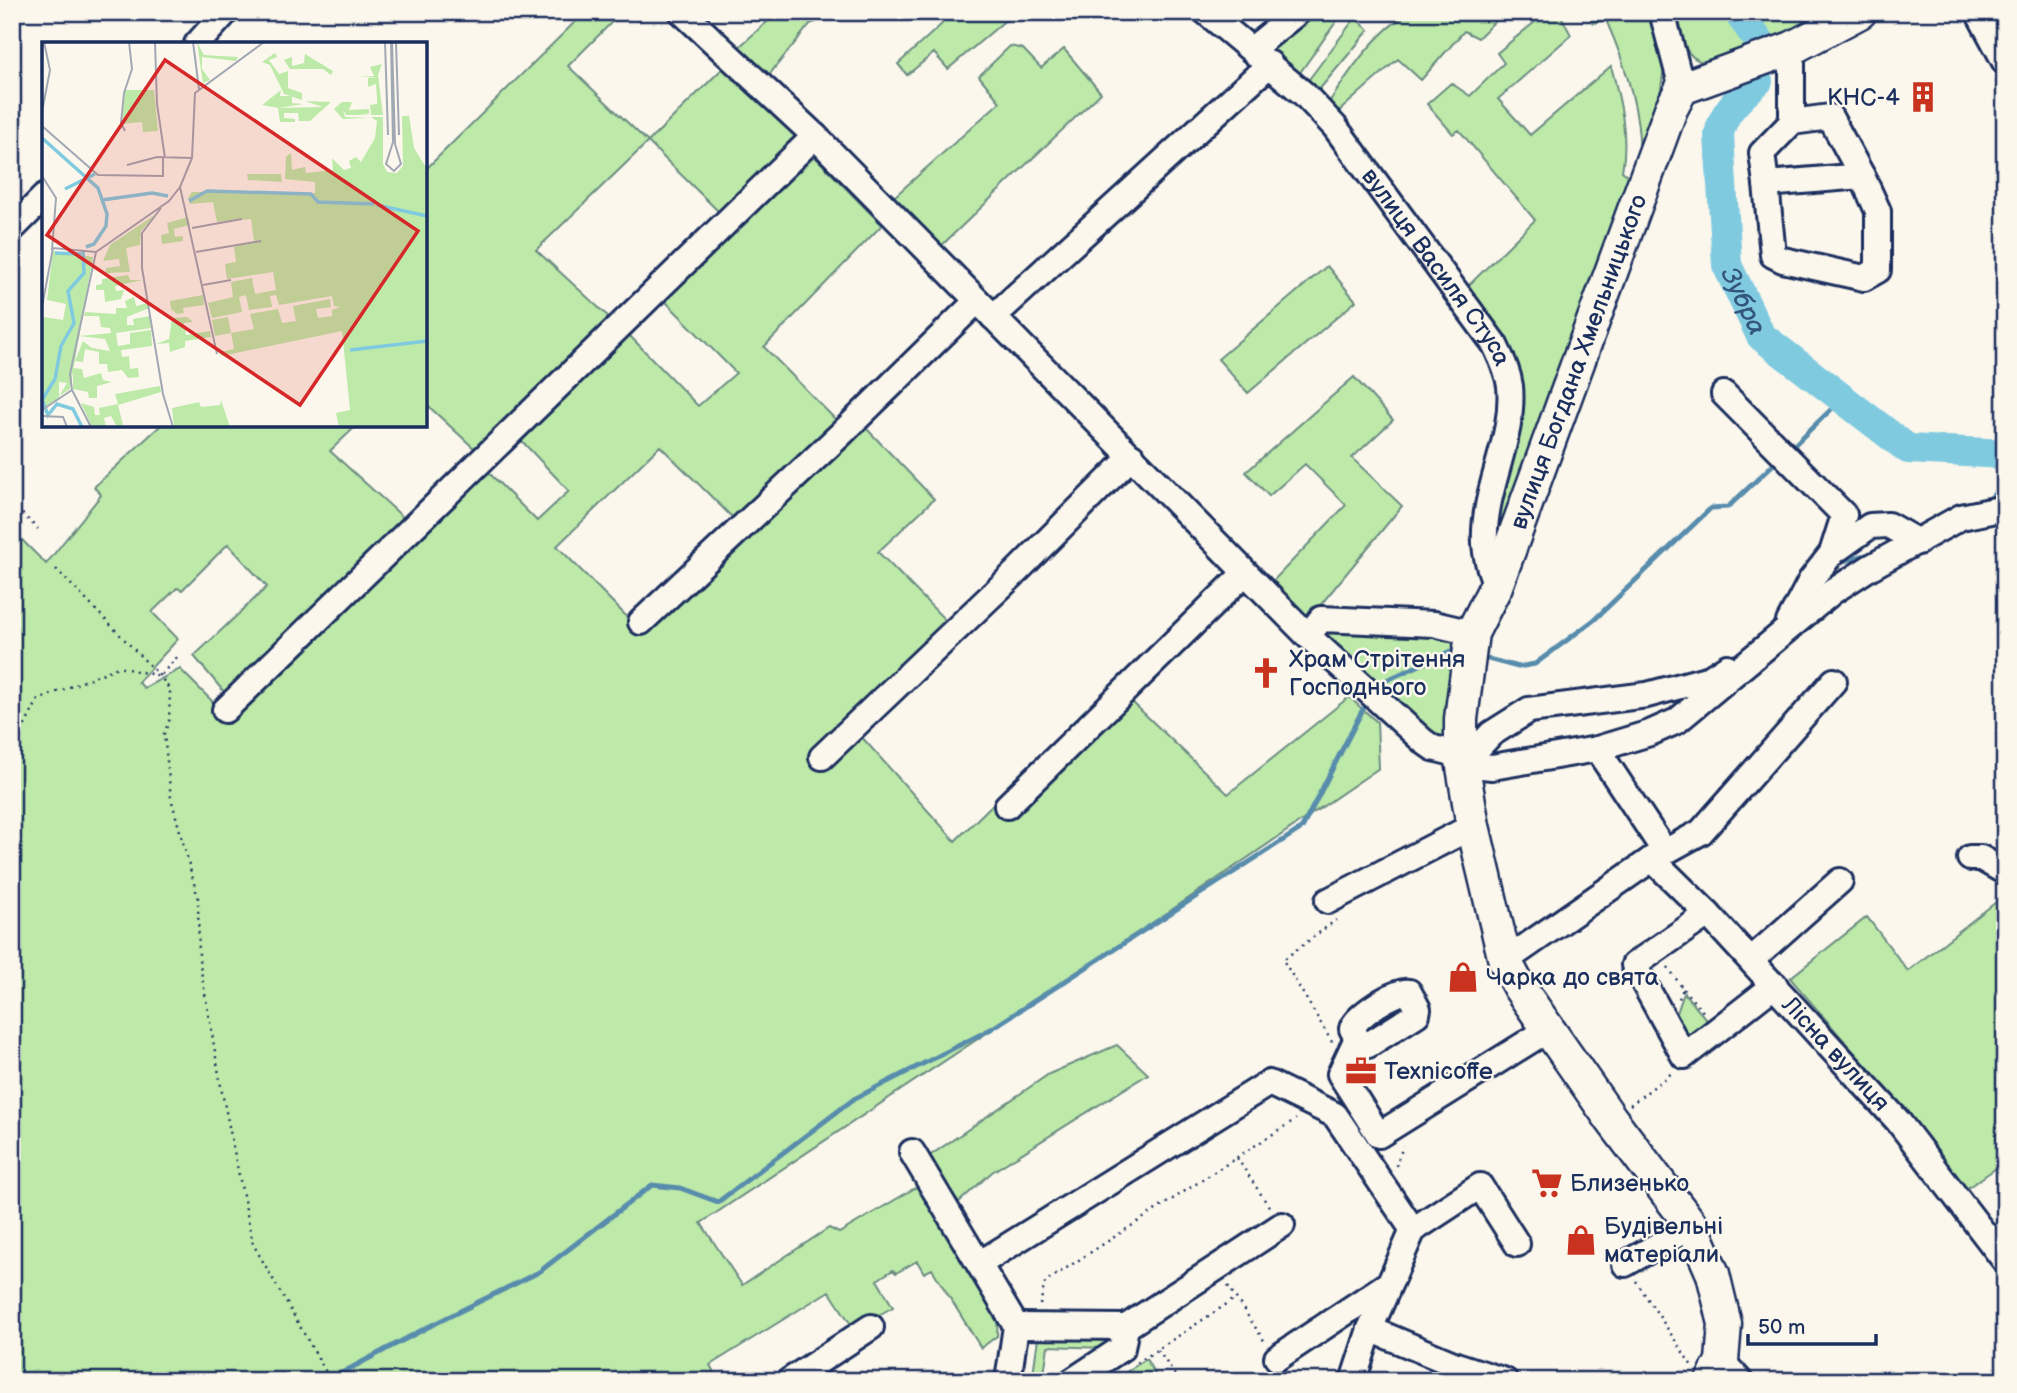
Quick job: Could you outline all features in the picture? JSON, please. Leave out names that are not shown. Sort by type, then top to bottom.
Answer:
[{"type":"main road","points":[[1682,88],[1785,51],[1860,12]]},
{"type":"main road","name":"вулиця Богдана Хмельницького","points":[[1682,88],[1671,109],[1496,586],[1472,634],[1461,719],[1462,760],[1473,827],[1506,961],[1519,987],[1611,1119],[1692,1226],[1713,1273],[1725,1324],[1716,1374]]},
{"type":"street","points":[[199,42],[226,12]]},
{"type":"street","points":[[682,12],[815,136],[1308,636],[1423,741],[1462,760],[1492,766],[1597,749],[1650,733],[1677,721],[1832,592],[1869,568],[1961,517],[2005,508]]},
{"type":"street","name":"вулиця Василя Стуса","points":[[1206,12],[1304,94],[1335,127],[1495,345],[1510,383],[1510,416],[1488,506],[1485,543],[1496,586]]},
{"type":"street","points":[[641,622],[841,434],[985,309],[1261,57],[1298,12]]},
{"type":"street","points":[[1662,12],[1682,88]]},
{"type":"street","points":[[1990,25],[2005,62]]},
{"type":"street","points":[[1785,51],[1792,122]]},
{"type":"street","points":[[1830,117],[1862,176],[1878,211],[1878,270],[1864,278],[1783,260],[1773,255],[1762,153],[1792,122],[1830,117]]},
{"type":"street","points":[[225,710],[815,136]]},
{"type":"street","points":[[1766,184],[1862,176]]},
{"type":"street","points":[[12,229],[42,199]]},
{"type":"street","points":[[1724,394],[1844,515],[1832,553]]},
{"type":"street","points":[[822,757],[1014,574],[1132,456]]},
{"type":"street","points":[[1462,760],[1491,734],[1529,710],[1647,695],[1710,678],[1782,634],[1811,580],[1832,553],[1870,526],[1888,525],[1918,542]]},
{"type":"street","points":[[1007,806],[1245,573]]},
{"type":"street","points":[[1308,636],[1321,619],[1434,624],[1472,634]]},
{"type":"street","points":[[1506,961],[1658,855],[1701,832],[1834,681]]},
{"type":"street","name":"Лісна вулиця","points":[[1597,749],[1658,855],[1708,914],[1898,1121],[2005,1261]]},
{"type":"street","points":[[1333,910],[1473,827]]},
{"type":"street","points":[[1970,858],[1982,858],[2005,872]]},
{"type":"street","points":[[1751,960],[1840,881]]},
{"type":"street","points":[[1708,914],[1634,965],[1684,1056],[1775,985]]},
{"type":"street","points":[[1346,1042],[1340,1074],[1379,1135],[1549,1029]]},
{"type":"street","points":[[979,1264],[1269,1083],[1335,1115],[1413,1230]]},
{"type":"street","points":[[912,1152],[979,1264],[1026,1326]]},
{"type":"street","points":[[1353,1381],[1370,1329],[1413,1230],[1480,1186],[1517,1244]]},
{"type":"street","points":[[1026,1326],[1126,1327],[1282,1225]]},
{"type":"street","points":[[1625,1264],[1692,1226]]},
{"type":"street","points":[[1277,1358],[1388,1284]]},
{"type":"street","points":[[1006,1379],[1026,1326]]},
{"type":"street","points":[[789,1381],[872,1327]]},
{"type":"street","points":[[1072,1381],[1122,1348],[1126,1327]]},
{"type":"street","points":[[1370,1329],[1453,1373],[1505,1381]]},
{"type":"path","points":[[12,504],[38,529]]},
{"type":"path","points":[[56,569],[160,676],[170,691],[169,721],[164,734],[171,798],[198,898],[199,959],[222,1092],[253,1244],[331,1381]]},
{"type":"path","points":[[160,676],[177,657]]},
{"type":"path","points":[[12,751],[38,699],[118,667],[160,676]]},
{"type":"path","points":[[1333,910],[1283,960],[1346,1042]]},
{"type":"path","points":[[1683,989],[1710,1020]]},
{"type":"path","points":[[1626,1108],[1672,1073],[1684,1056]]},
{"type":"path","points":[[12,1061],[19,1072],[12,1078]]},
{"type":"path","points":[[1026,1326],[1045,1282],[1318,1105]]},
{"type":"path","points":[[1236,1158],[1282,1225]]},
{"type":"path","points":[[1625,1264],[1692,1366],[1716,1374]]},
{"type":"path","points":[[1130,1368],[1236,1298],[1277,1358]]},
{"type":"path","points":[[1158,1350],[1179,1381]]},
{"type":"green space","points":[[585,12],[622,12],[568,66],[648,142],[536,250],[611,319],[477,451],[427,405],[427,168]]},
{"type":"green space","points":[[778,12],[831,12],[825,18],[810,24],[769,75],[738,48]]},
{"type":"green space","points":[[933,12],[1015,12],[948,69],[934,53],[907,75],[898,64],[943,23]]},
{"type":"green space","points":[[1306,12],[1343,12],[1299,74],[1266,48]]},
{"type":"green space","points":[[1411,12],[1504,12],[1478,38],[1464,31],[1421,80],[1398,59],[1338,112],[1330,101],[1356,64],[1387,29]]},
{"type":"green space","points":[[1547,12],[1559,12],[1571,35],[1498,99],[1530,135],[1611,66],[1624,131],[1622,171],[1634,180],[1506,523],[1497,515],[1515,370],[1503,335],[1468,286],[1535,220],[1459,130],[1453,134],[1427,104],[1451,83],[1470,96],[1504,63],[1497,53]]},
{"type":"green space","points":[[1586,12],[1655,12],[1666,53],[1657,117],[1639,167],[1636,110],[1620,55],[1606,20],[1593,23]]},
{"type":"green space","points":[[1672,12],[1839,12],[1714,64],[1696,59],[1689,53]]},
{"type":"green space","points":[[1355,18],[1369,30],[1318,91],[1307,82]]},
{"type":"green space","points":[[1010,46],[1023,49],[1041,68],[1064,49],[1101,93],[941,246],[894,197],[1000,102],[979,76]]},
{"type":"green space","points":[[723,68],[799,138],[722,215],[648,142]]},
{"type":"green space","points":[[809,156],[816,158],[882,225],[764,347],[837,421],[736,521],[660,446],[557,546],[642,632],[865,427],[934,499],[878,552],[949,624],[809,755],[822,768],[859,734],[955,841],[994,803],[1009,818],[1131,701],[1228,794],[1349,697],[1377,722],[1379,768],[1167,913],[701,1223],[742,1285],[829,1228],[839,1233],[920,1185],[998,1311],[997,1336],[981,1348],[932,1269],[924,1273],[917,1261],[896,1273],[893,1270],[877,1280],[893,1307],[854,1329],[829,1291],[710,1365],[719,1381],[12,1381],[12,530],[46,564],[101,495],[94,487],[159,427],[355,427],[330,451],[406,520],[230,693],[224,692],[194,656],[267,587],[228,544],[182,590],[177,588],[152,612],[178,639],[138,682],[144,688],[180,669],[227,716],[486,470],[537,521],[569,491],[518,437],[628,334],[698,406],[736,373],[663,299]]},
{"type":"green space","points":[[1327,266],[1356,301],[1248,393],[1218,359]]},
{"type":"green space","points":[[1354,377],[1393,420],[1352,458],[1402,506],[1309,619],[1271,583],[1346,505],[1305,464],[1269,496],[1246,472]]},
{"type":"green space","points":[[1327,625],[1458,636],[1446,701],[1443,736],[1427,733],[1317,634]]},
{"type":"green space","points":[[2005,895],[2005,1162],[1963,1191],[1885,1088],[1790,978],[1867,917],[1908,971]]},
{"type":"green space","points":[[1684,993],[1706,1019],[1706,1023],[1690,1033],[1683,1034],[1672,1027]]},
{"type":"green space","points":[[1117,1045],[1148,1074],[992,1172],[959,1202],[925,1159],[1049,1074]]},
{"type":"green space","points":[[1039,1331],[1112,1335],[1110,1345],[1105,1348],[1048,1346],[1043,1381],[1032,1381]]},
{"type":"green space","points":[[1146,1359],[1159,1381],[1113,1381]]},
{"type":"waterway","name":"Зубра","points":[[1738,12],[1761,44]]},
{"type":"waterway","points":[[1749,26],[1773,12]]},
{"type":"waterway","name":"Зубра","points":[[1758,81],[1729,111],[1719,135],[1727,265],[1761,336],[1908,449],[2005,454]]},
{"type":"waterway","points":[[1789,450],[1843,398]]},
{"type":"waterway","points":[[1488,659],[1518,667],[1535,664],[1594,620],[1711,508],[1728,507],[1779,459]]},
{"type":"waterway","points":[[1988,501],[2005,477]]},
{"type":"waterway","points":[[1839,562],[1870,554]]},
{"type":"waterway","points":[[1378,684],[1453,650]]},
{"type":"waterway","points":[[336,1376],[539,1272],[652,1185],[680,1188],[718,1202],[854,1099],[991,1029],[1302,828],[1363,709]]},
{"type":"place","name":"КНС-4","points":[[1923,97]]},
{"type":"place","name":"Храм Стрітення Господнього","points":[[1266,673]]},
{"type":"place","name":"Чарка до свята","points":[[1463,977]]},
{"type":"place","name":"Texnicoffe","points":[[1361,1071]]},
{"type":"place","name":"Близенько","points":[[1547,1183]]},
{"type":"place","name":"Будівельні матеріали","points":[[1581,1240]]}]
